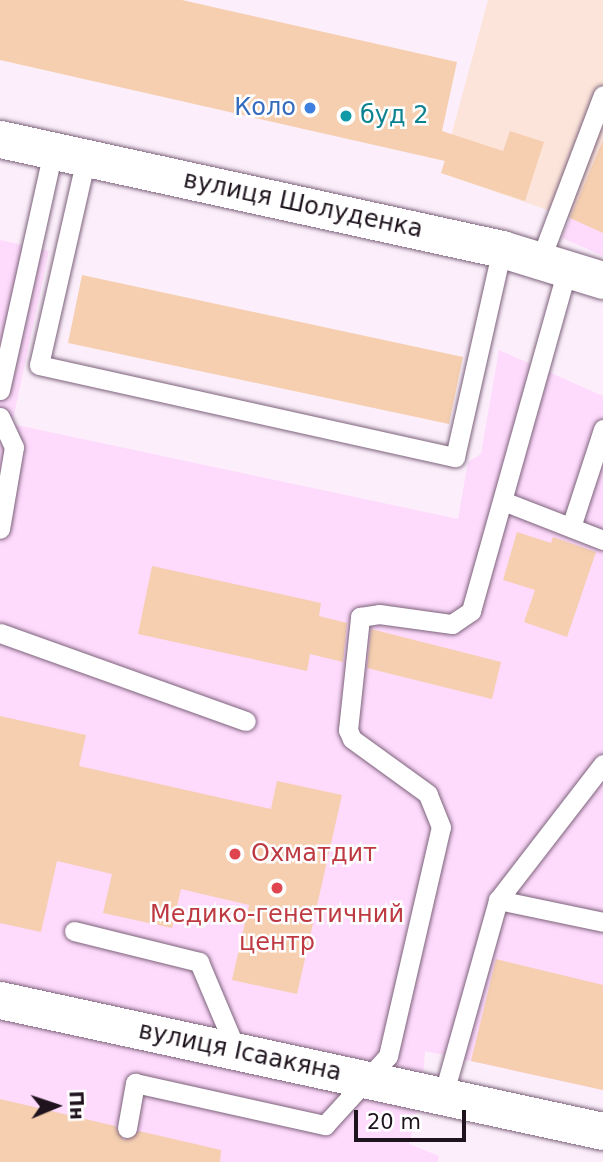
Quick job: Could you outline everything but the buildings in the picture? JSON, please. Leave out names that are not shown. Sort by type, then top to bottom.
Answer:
[{"type":"street","name":"вулиця Шолуденка","points":[[0,139],[502,249],[555,263],[603,280]]},
{"type":"street","name":"вулиця Ісаакяна","points":[[0,1000],[603,1131]]},
{"type":"lane","points":[[127,1128],[135,1083],[326,1125],[388,1056],[441,827],[428,794],[352,739],[348,730],[360,617],[369,613],[442,624],[461,621],[475,600],[503,501],[555,263],[603,95]]},
{"type":"lane","points":[[69,155],[38,365],[455,457],[502,249]]},
{"type":"lane","points":[[0,390],[69,155]]},
{"type":"lane","points":[[0,417],[14,447],[0,529]]},
{"type":"lane","points":[[572,524],[603,429]]},
{"type":"lane","points":[[503,501],[572,524],[603,540]]},
{"type":"lane","points":[[0,633],[246,721]]},
{"type":"lane","points":[[443,1096],[498,900],[603,764]]},
{"type":"lane","points":[[498,900],[603,922]]},
{"type":"lane","points":[[74,931],[199,961],[237,1052]]},
{"type":"shaded area","points":[[488,0],[603,0],[603,140],[570,218],[441,173]]},
{"type":"shaded area","points":[[603,140],[603,256],[562,238]]},
{"type":"shaded area","name":"Охматдит","points":[[0,240],[49,251],[12,424],[458,519],[468,462],[481,454],[499,350],[603,396],[603,1090],[425,1051],[422,1092],[409,1144],[439,1156],[438,1162],[0,1162]]},
{"type":"place","name":"Коло","points":[[310,108]]},
{"type":"place","name":"буд 2","points":[[346,116]]},
{"type":"place","name":"Охматдит","points":[[235,854]]},
{"type":"place","name":"Медико-генетичний центр","points":[[277,888]]}]
